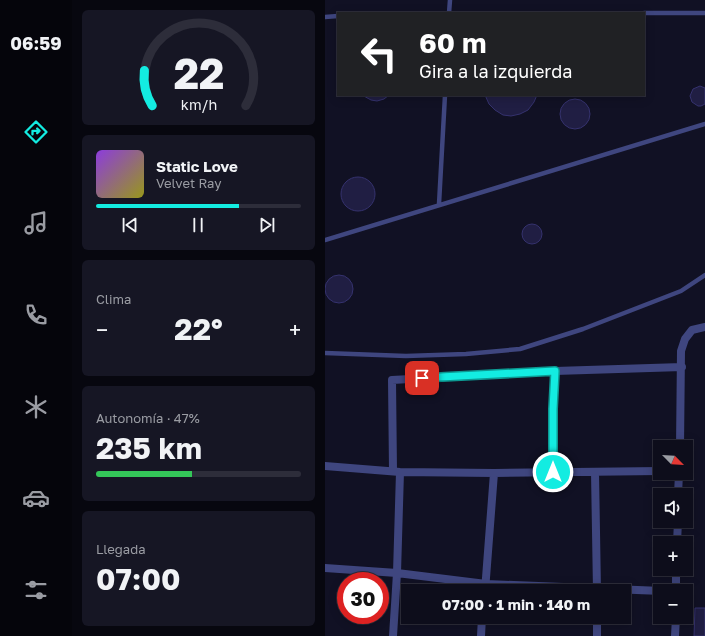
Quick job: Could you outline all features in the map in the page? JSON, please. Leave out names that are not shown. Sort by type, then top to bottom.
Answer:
[{"type":"street","points":[[680,440],[681,351],[685,339],[692,330],[705,327]]},
{"type":"street","points":[[393,636],[397,573],[393,380],[555,371],[682,367]]},
{"type":"street","points":[[553,472],[553,409],[555,371]]},
{"type":"street","points":[[325,466],[396,472],[494,473],[653,471]]},
{"type":"street","points":[[595,472],[597,584]]},
{"type":"street","points":[[485,584],[494,473]]},
{"type":"street","points":[[325,568],[397,573],[466,584]]},
{"type":"street","points":[[631,590],[653,591]]},
{"type":"street","points":[[481,636],[482,624]]},
{"type":"street","points":[[597,624],[597,636]]},
{"type":"street","points":[[675,636],[676,624]]},
{"type":"lane","points":[[449,12],[450,0]]},
{"type":"lane","points":[[645,13],[705,13]]},
{"type":"lane","points":[[325,17],[337,16]]},
{"type":"lane","points":[[439,204],[445,96]]},
{"type":"lane","points":[[325,240],[705,124]]},
{"type":"lane","points":[[325,353],[406,356],[520,349],[583,329],[681,291],[705,275]]},
{"type":"building","points":[[700,86],[705,88],[705,104],[698,106],[692,102],[690,96],[693,89]]},
{"type":"building","points":[[364,96],[388,96],[377,101]]},
{"type":"building","points":[[485,96],[537,96],[528,110],[511,116],[503,115],[489,104]]},
{"type":"building","points":[[575,99],[586,103],[590,114],[586,125],[575,129],[564,125],[560,114],[564,103]]},
{"type":"building","points":[[355,177],[361,177],[365,178],[372,184],[375,194],[374,201],[368,208],[361,211],[355,211],[351,210],[344,204],[341,197],[341,191],[342,187],[348,180]]},
{"type":"building","points":[[532,224],[539,227],[542,234],[539,241],[532,244],[525,241],[522,234],[525,227]]},
{"type":"building","points":[[339,275],[349,279],[353,289],[349,299],[339,303],[329,299],[325,289],[329,279]]},
{"type":"building","points":[[695,608],[705,608],[705,636],[694,636]]},
{"type":"route","points":[[422,378],[555,371],[553,409],[553,472]]}]
